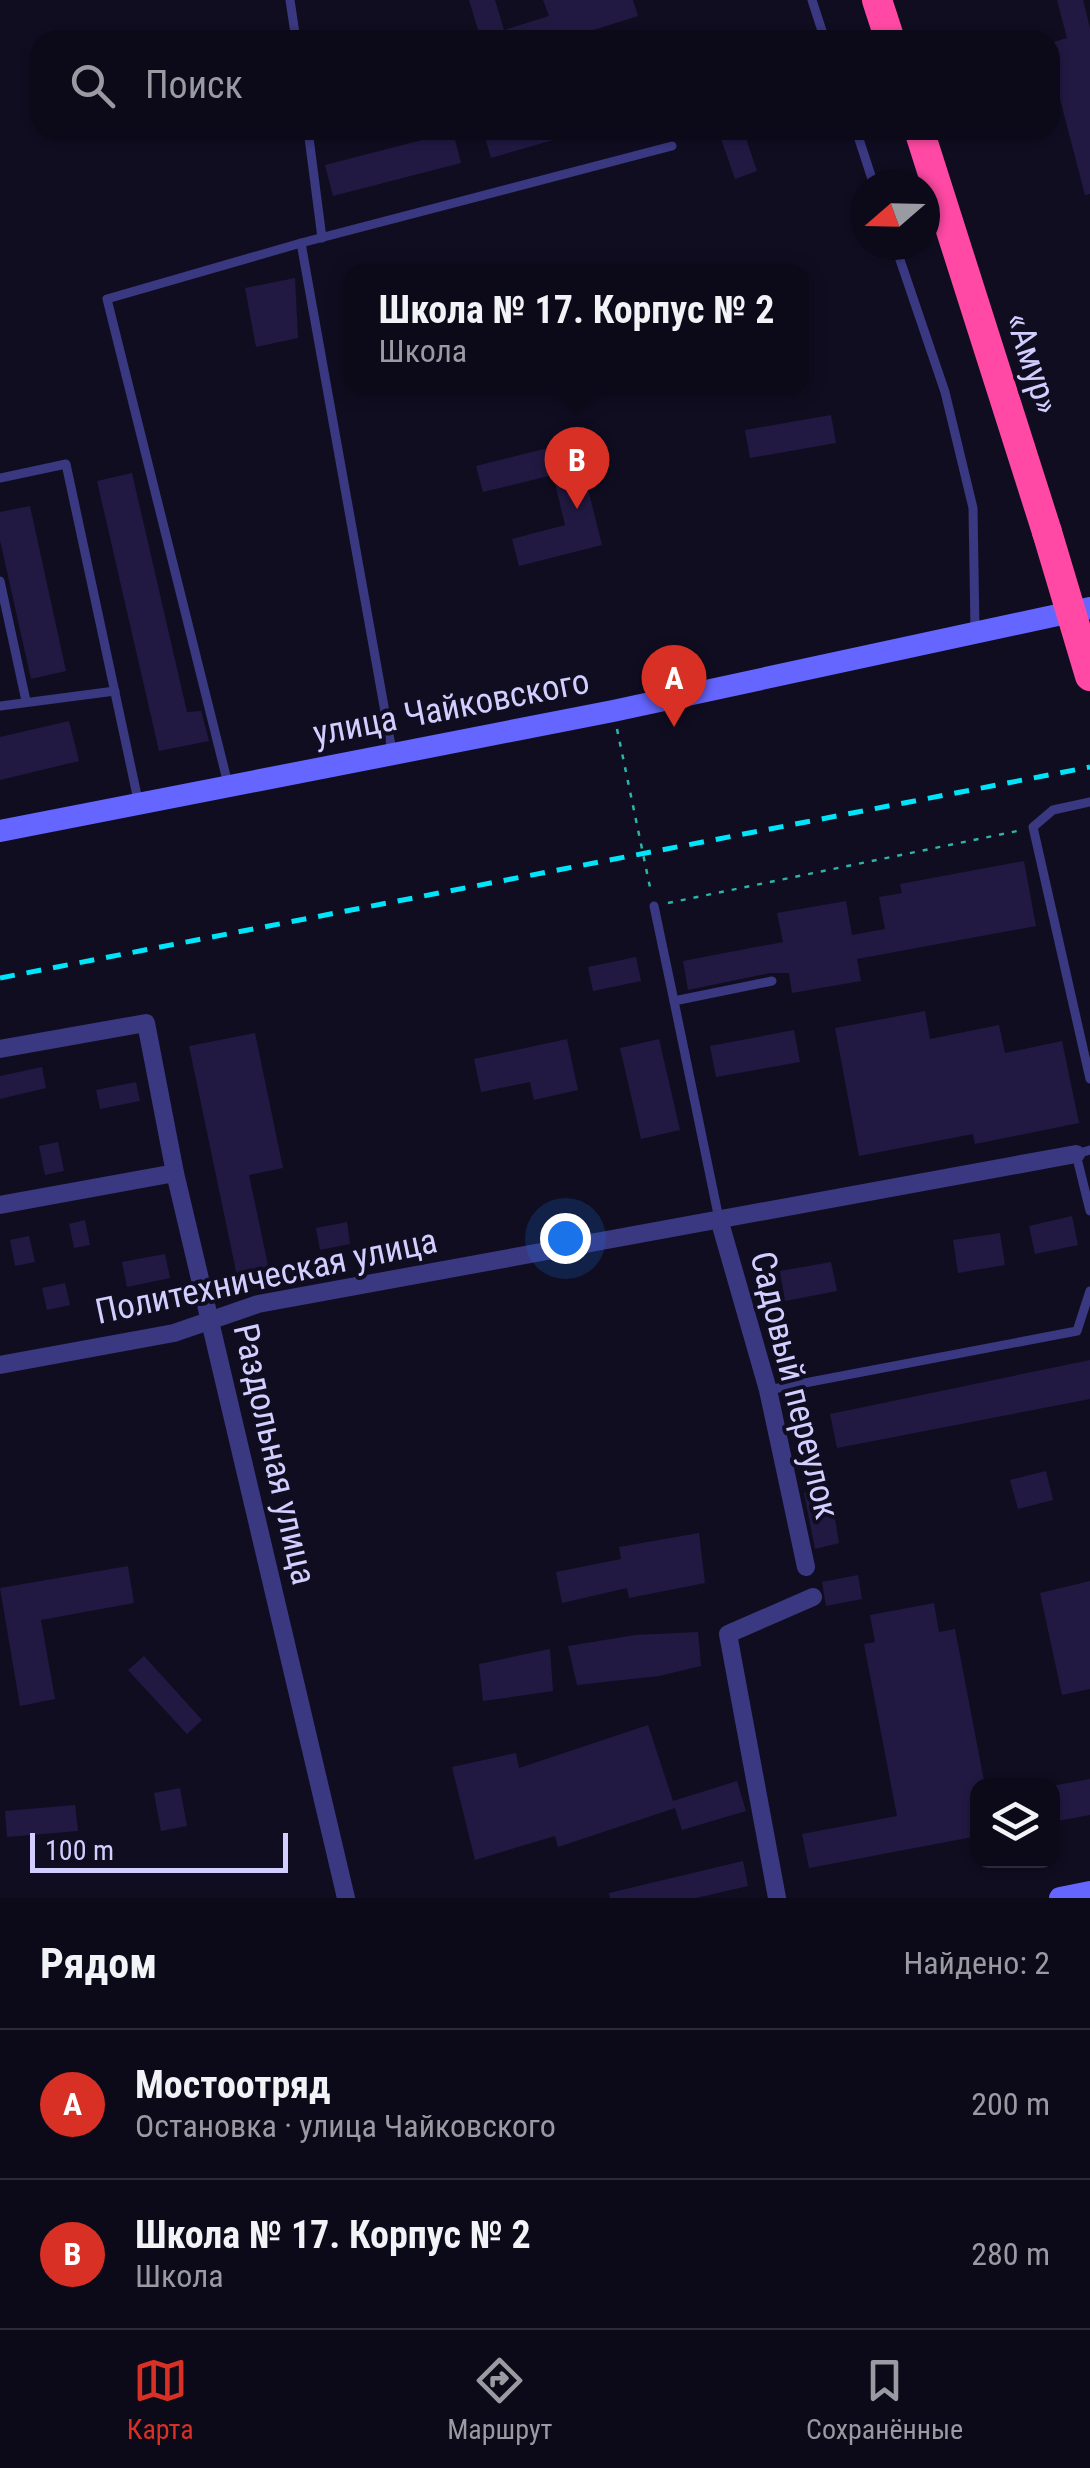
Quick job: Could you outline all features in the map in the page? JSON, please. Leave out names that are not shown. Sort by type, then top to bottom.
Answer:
[{"type":"highway","points":[[877,0],[887,30]]},
{"type":"highway","name":"«Амур»","points":[[922,140],[1090,676]]},
{"type":"street","name":"улица Чайковского","points":[[0,831],[613,711],[1090,608]]},
{"type":"street","name":"Раздольная улица","points":[[0,1049],[146,1023],[175,1174],[346,1898]]},
{"type":"street","name":"Политехническая улица","points":[[0,1365],[174,1333],[258,1304],[1083,1152]]},
{"type":"street","points":[[0,1204],[175,1174]]},
{"type":"street","name":"Садовый переулок","points":[[719,1219],[768,1390],[806,1567]]},
{"type":"street","points":[[777,1898],[728,1634],[813,1598]]},
{"type":"street","points":[[1060,1898],[1090,1892]]},
{"type":"lane","points":[[290,0],[294,30]]},
{"type":"lane","points":[[812,0],[822,30]]},
{"type":"lane","points":[[309,140],[322,238]]},
{"type":"lane","points":[[859,140],[869,170]]},
{"type":"lane","points":[[228,784],[107,300],[322,238],[672,146]]},
{"type":"lane","points":[[301,244],[392,754]]},
{"type":"lane","points":[[900,260],[944,392],[973,508],[975,633]]},
{"type":"lane","points":[[0,478],[66,464],[139,802]]},
{"type":"lane","points":[[0,580],[26,701]]},
{"type":"lane","points":[[0,706],[115,692]]},
{"type":"lane","points":[[1090,802],[1053,810],[1033,828],[1090,1079]]},
{"type":"lane","points":[[654,906],[719,1219]]},
{"type":"lane","points":[[674,1002],[772,981]]},
{"type":"lane","points":[[1083,1152],[1090,1211]]},
{"type":"lane","points":[[768,1390],[1077,1331],[1090,1291]]},
{"type":"path","points":[[613,711],[654,906],[1033,828]]},
{"type":"building","points":[[469,0],[495,0],[504,30],[478,30]]},
{"type":"building","points":[[543,0],[633,0],[638,16],[594,30],[504,30],[549,16]]},
{"type":"building","points":[[1057,0],[1083,0],[1090,28],[1090,194],[1085,195],[1060,99],[1060,40],[1067,38]]},
{"type":"building","points":[[422,140],[455,140],[461,163],[333,196],[325,165]]},
{"type":"building","points":[[486,140],[553,140],[491,158]]},
{"type":"building","points":[[721,140],[746,140],[757,171],[735,179]]},
{"type":"building","points":[[295,278],[298,338],[256,347],[245,288]]},
{"type":"building","points":[[831,415],[836,443],[750,458],[745,430]]},
{"type":"building","points":[[576,441],[602,545],[519,566],[512,539],[565,525],[553,475],[483,492],[476,466]]},
{"type":"building","points":[[132,473],[187,712],[201,711],[209,741],[159,751],[97,481]]},
{"type":"building","points":[[30,506],[66,671],[31,679],[0,540],[0,512]]},
{"type":"building","points":[[69,721],[79,761],[0,780],[0,737]]},
{"type":"building","points":[[1024,861],[1036,926],[857,959],[861,981],[792,993],[789,973],[770,973],[688,990],[683,961],[783,942],[777,913],[846,901],[852,935],[885,929],[879,897],[902,893],[900,884]]},
{"type":"building","points":[[636,957],[641,981],[593,991],[588,967]]},
{"type":"building","points":[[925,1011],[930,1039],[999,1025],[1005,1053],[1062,1041],[1079,1123],[975,1144],[973,1134],[859,1156],[835,1028]]},
{"type":"building","points":[[794,1030],[800,1062],[716,1077],[710,1046]]},
{"type":"building","points":[[255,1033],[283,1168],[249,1175],[269,1270],[237,1276],[189,1046]]},
{"type":"building","points":[[567,1039],[578,1090],[534,1100],[530,1082],[481,1092],[474,1059]]},
{"type":"building","points":[[659,1039],[680,1130],[641,1139],[620,1048]]},
{"type":"building","points":[[42,1067],[46,1088],[0,1099],[0,1076]]},
{"type":"building","points":[[136,1082],[140,1101],[100,1109],[96,1090]]},
{"type":"building","points":[[58,1142],[64,1171],[45,1175],[39,1146]]},
{"type":"building","points":[[1072,1216],[1078,1245],[1035,1254],[1029,1226]]},
{"type":"building","points":[[85,1220],[90,1245],[74,1248],[69,1224]]},
{"type":"building","points":[[347,1222],[350,1244],[320,1250],[316,1228]]},
{"type":"building","points":[[1000,1233],[1005,1265],[958,1273],[953,1240]]},
{"type":"building","points":[[29,1236],[35,1262],[15,1266],[10,1240]]},
{"type":"building","points":[[165,1254],[170,1278],[127,1287],[122,1262]]},
{"type":"building","points":[[831,1262],[837,1291],[785,1301],[780,1271]]},
{"type":"building","points":[[65,1283],[70,1305],[47,1310],[42,1288]]},
{"type":"building","points":[[1090,1360],[1090,1399],[837,1448],[830,1414]]},
{"type":"building","points":[[1046,1471],[1053,1500],[1018,1509],[1010,1480]]},
{"type":"building","points":[[830,1488],[839,1543],[815,1549],[804,1493]]},
{"type":"building","points":[[699,1533],[705,1583],[629,1598],[627,1588],[562,1603],[556,1572],[621,1559],[619,1547]]},
{"type":"building","points":[[128,1566],[134,1603],[41,1620],[55,1699],[20,1706],[0,1588]]},
{"type":"building","points":[[858,1575],[862,1599],[826,1606],[822,1582]]},
{"type":"building","points":[[1090,1581],[1090,1689],[1062,1695],[1040,1593]]},
{"type":"building","points":[[934,1603],[939,1632],[955,1629],[983,1778],[970,1778],[970,1838],[809,1868],[802,1834],[897,1816],[864,1644],[875,1642],[870,1615]]},
{"type":"building","points":[[698,1632],[701,1666],[659,1676],[577,1685],[568,1646],[635,1635]]},
{"type":"building","points":[[550,1649],[553,1691],[483,1701],[479,1664]]},
{"type":"building","points":[[144,1656],[202,1720],[187,1734],[128,1670]]},
{"type":"building","points":[[648,1725],[673,1801],[737,1781],[746,1811],[682,1830],[675,1808],[558,1847],[555,1836],[475,1860],[452,1767],[516,1753],[519,1768]]},
{"type":"building","points":[[1090,1779],[1090,1815],[1060,1821],[1060,1785]]},
{"type":"building","points":[[180,1788],[187,1826],[161,1831],[154,1793]]},
{"type":"building","points":[[75,1805],[78,1831],[7,1837],[5,1811]]},
{"type":"building","points":[[743,1861],[748,1886],[696,1898],[610,1898],[609,1893]]},
{"type":"railway","points":[[0,978],[1090,767]]},
{"type":"place","name":"Школа № 17. Корпус № 2","points":[[577,509]]},
{"type":"place","name":"Мостоотряд","points":[[674,727]]}]
